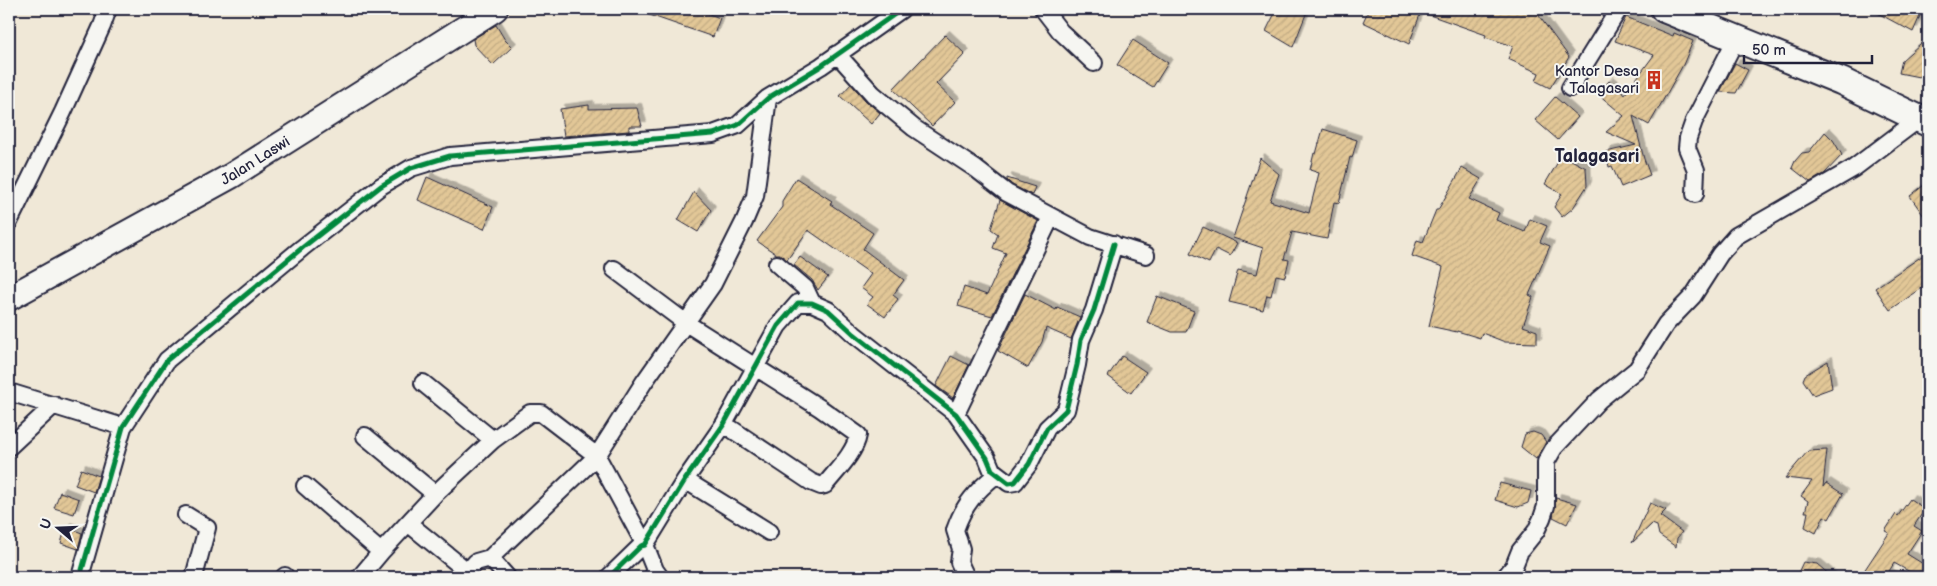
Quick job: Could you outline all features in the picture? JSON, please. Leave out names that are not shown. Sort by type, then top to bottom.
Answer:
[{"type":"main road","points":[[1664,9],[1841,81],[1924,121]]},
{"type":"street","points":[[9,222],[63,112],[108,9]]},
{"type":"street","name":"Jalan Laswi","points":[[9,298],[231,176],[495,9]]},
{"type":"street","points":[[80,577],[123,427],[166,360],[302,248],[381,186],[411,168],[450,156],[713,134],[738,125],[768,98],[821,66],[902,9]]},
{"type":"street","points":[[1043,9],[1060,31],[1094,63]]},
{"type":"street","points":[[1570,88],[1619,9]]},
{"type":"street","points":[[1695,194],[1696,170],[1687,148],[1688,138],[1694,121],[1736,39]]},
{"type":"street","points":[[837,54],[873,94],[914,128],[976,169],[1007,193],[1090,236],[1146,255]]},
{"type":"street","points":[[408,523],[465,574],[476,562],[490,558],[597,456],[644,382],[713,284],[744,222],[755,196],[768,98]]},
{"type":"street","points":[[1505,577],[1514,566],[1520,551],[1536,531],[1542,518],[1546,506],[1546,462],[1554,448],[1600,400],[1637,369],[1666,324],[1693,296],[1720,254],[1736,236],[1854,168],[1924,121]]},
{"type":"street","points":[[956,414],[1051,217]]},
{"type":"street","points":[[609,577],[641,546],[645,545],[685,480],[724,424],[778,326],[798,303],[812,303],[828,310],[854,334],[956,414],[992,467],[1009,483],[1015,482],[1029,464],[1047,428],[1066,410],[1078,365],[1081,340],[1094,310],[1114,244]]},
{"type":"street","points":[[777,264],[804,288],[812,303]]},
{"type":"street","points":[[614,269],[686,324],[851,428],[858,435],[858,440],[848,457],[825,485],[821,486],[811,482],[724,424]]},
{"type":"street","points":[[423,383],[493,440]]},
{"type":"street","points":[[9,392],[123,427]]},
{"type":"street","points":[[9,447],[54,406]]},
{"type":"street","points":[[360,577],[436,494],[493,440],[530,413],[541,414],[597,456],[660,577]]},
{"type":"street","points":[[365,436],[436,494]]},
{"type":"street","points":[[966,577],[959,562],[961,549],[954,530],[963,510],[992,467]]},
{"type":"street","points":[[685,480],[769,532]]},
{"type":"street","points":[[305,486],[381,552]]},
{"type":"street","points":[[186,515],[207,528],[194,577]]},
{"type":"street","points":[[490,558],[507,577]]},
{"type":"building","points":[[638,9],[695,9],[720,18],[713,37],[638,11]]},
{"type":"building","points":[[1277,9],[1308,9],[1293,47],[1266,31]]},
{"type":"building","points":[[1369,9],[1541,9],[1539,16],[1569,57],[1550,88],[1536,81],[1539,73],[1508,59],[1513,46],[1421,12],[1409,44],[1363,22]]},
{"type":"building","points":[[1870,9],[1923,9],[1913,32]]},
{"type":"building","points":[[1626,17],[1673,36],[1674,33],[1693,41],[1683,65],[1649,125],[1633,116],[1650,175],[1621,187],[1612,166],[1609,167],[1606,152],[1636,145],[1606,132],[1624,116],[1598,94],[1609,81],[1625,94],[1654,55],[1615,41]]},
{"type":"building","points":[[496,25],[505,40],[512,47],[493,65],[474,45],[473,39]]},
{"type":"building","points":[[945,35],[965,54],[936,84],[955,102],[932,126],[893,89]]},
{"type":"building","points":[[1928,37],[1928,71],[1919,77],[1899,73],[1902,60]]},
{"type":"building","points":[[1133,40],[1168,63],[1153,87],[1117,65]]},
{"type":"building","points":[[1735,63],[1748,70],[1736,93],[1720,92]]},
{"type":"building","points":[[851,84],[880,113],[871,124],[840,96]]},
{"type":"building","points":[[1555,97],[1578,117],[1558,140],[1535,120]]},
{"type":"building","points":[[589,105],[589,109],[637,108],[642,126],[629,126],[629,131],[564,136],[560,109]]},
{"type":"building","points":[[1323,129],[1357,140],[1352,158],[1350,157],[1339,203],[1334,202],[1327,239],[1292,232],[1284,259],[1289,260],[1285,277],[1276,275],[1271,296],[1267,295],[1263,310],[1229,302],[1238,270],[1257,274],[1263,248],[1233,238],[1260,158],[1279,174],[1270,201],[1309,213],[1319,173],[1310,170]]},
{"type":"building","points":[[1825,132],[1833,140],[1842,155],[1824,174],[1810,182],[1792,168],[1802,153],[1809,152]]},
{"type":"building","points":[[1562,155],[1586,168],[1587,186],[1573,208],[1562,217],[1554,207],[1562,194],[1545,184]]},
{"type":"building","points":[[1462,168],[1481,179],[1469,199],[1499,213],[1496,220],[1525,232],[1530,219],[1547,226],[1540,242],[1550,246],[1529,295],[1533,297],[1523,326],[1537,331],[1537,343],[1505,342],[1482,333],[1480,338],[1457,331],[1429,326],[1443,267],[1412,256],[1417,240],[1423,242],[1436,210],[1438,210]]},
{"type":"building","points":[[427,177],[493,207],[484,229],[418,200]]},
{"type":"building","points":[[796,178],[832,201],[830,204],[873,233],[863,249],[904,280],[893,295],[898,299],[885,317],[867,304],[873,297],[861,288],[871,274],[808,230],[787,260],[757,241],[782,207],[782,201]]},
{"type":"building","points":[[1007,178],[1035,187],[1032,195],[1012,185]]},
{"type":"building","points":[[1928,182],[1928,222],[1910,196]]},
{"type":"building","points":[[694,192],[711,210],[698,232],[678,220]]},
{"type":"building","points":[[1000,200],[1038,221],[992,316],[958,306],[964,287],[987,295],[1006,253],[993,248],[998,234],[991,229]]},
{"type":"building","points":[[1203,227],[1237,243],[1230,256],[1216,249],[1209,263],[1190,254]]},
{"type":"building","points":[[1928,252],[1928,284],[1890,310],[1875,288]]},
{"type":"building","points":[[800,257],[828,277],[818,290],[812,280],[794,265]]},
{"type":"building","points":[[1025,294],[1056,310],[1057,307],[1080,317],[1071,339],[1046,328],[1042,342],[1028,368],[998,351]]},
{"type":"building","points":[[1157,296],[1194,311],[1186,332],[1172,332],[1147,322]]},
{"type":"building","points":[[951,356],[969,365],[953,398],[936,386]]},
{"type":"building","points":[[1122,356],[1146,372],[1131,393],[1108,376]]},
{"type":"building","points":[[1828,361],[1832,388],[1813,395],[1803,380],[1805,375]]},
{"type":"building","points":[[1533,432],[1541,435],[1546,442],[1536,459],[1521,447],[1525,434]]},
{"type":"building","points":[[1827,450],[1823,487],[1826,483],[1843,494],[1829,519],[1824,516],[1816,533],[1805,527],[1808,512],[1805,512],[1808,501],[1801,496],[1812,481],[1785,478],[1808,451]]},
{"type":"building","points":[[81,469],[99,476],[94,492],[75,485]]},
{"type":"building","points":[[1500,483],[1531,491],[1528,503],[1518,507],[1495,500]]},
{"type":"building","points":[[60,492],[79,499],[74,514],[54,508]]},
{"type":"building","points":[[1556,498],[1577,504],[1567,524],[1553,517]]},
{"type":"building","points":[[1910,499],[1925,509],[1914,526],[1922,531],[1907,554],[1928,567],[1928,577],[1919,577],[1894,563],[1888,573],[1894,577],[1860,577],[1889,533],[1885,531],[1896,514],[1898,516]]},
{"type":"building","points":[[1650,503],[1666,510],[1660,516],[1682,532],[1677,538],[1676,547],[1659,535],[1657,526],[1652,524],[1632,543]]},
{"type":"building","points":[[66,527],[82,533],[78,549],[61,543]]},
{"type":"building","points":[[1803,562],[1817,564],[1832,577],[1796,577]]},
{"type":"cycle path","points":[[80,577],[123,427],[167,360],[302,248],[381,186],[411,168],[450,156],[713,134],[738,125],[768,98],[821,66],[902,9]]},
{"type":"cycle path","points":[[609,577],[641,546],[645,545],[685,480],[724,424],[778,326],[798,303],[812,303],[828,310],[854,334],[956,414],[987,458],[992,470],[1009,483],[1015,482],[1029,464],[1047,428],[1066,410],[1081,340],[1094,310],[1114,244]]},
{"type":"place","name":"Kantor Desa Talagasari","points":[[1654,80]]},
{"type":"district","name":"Talagasari","points":[[1597,156]]}]
